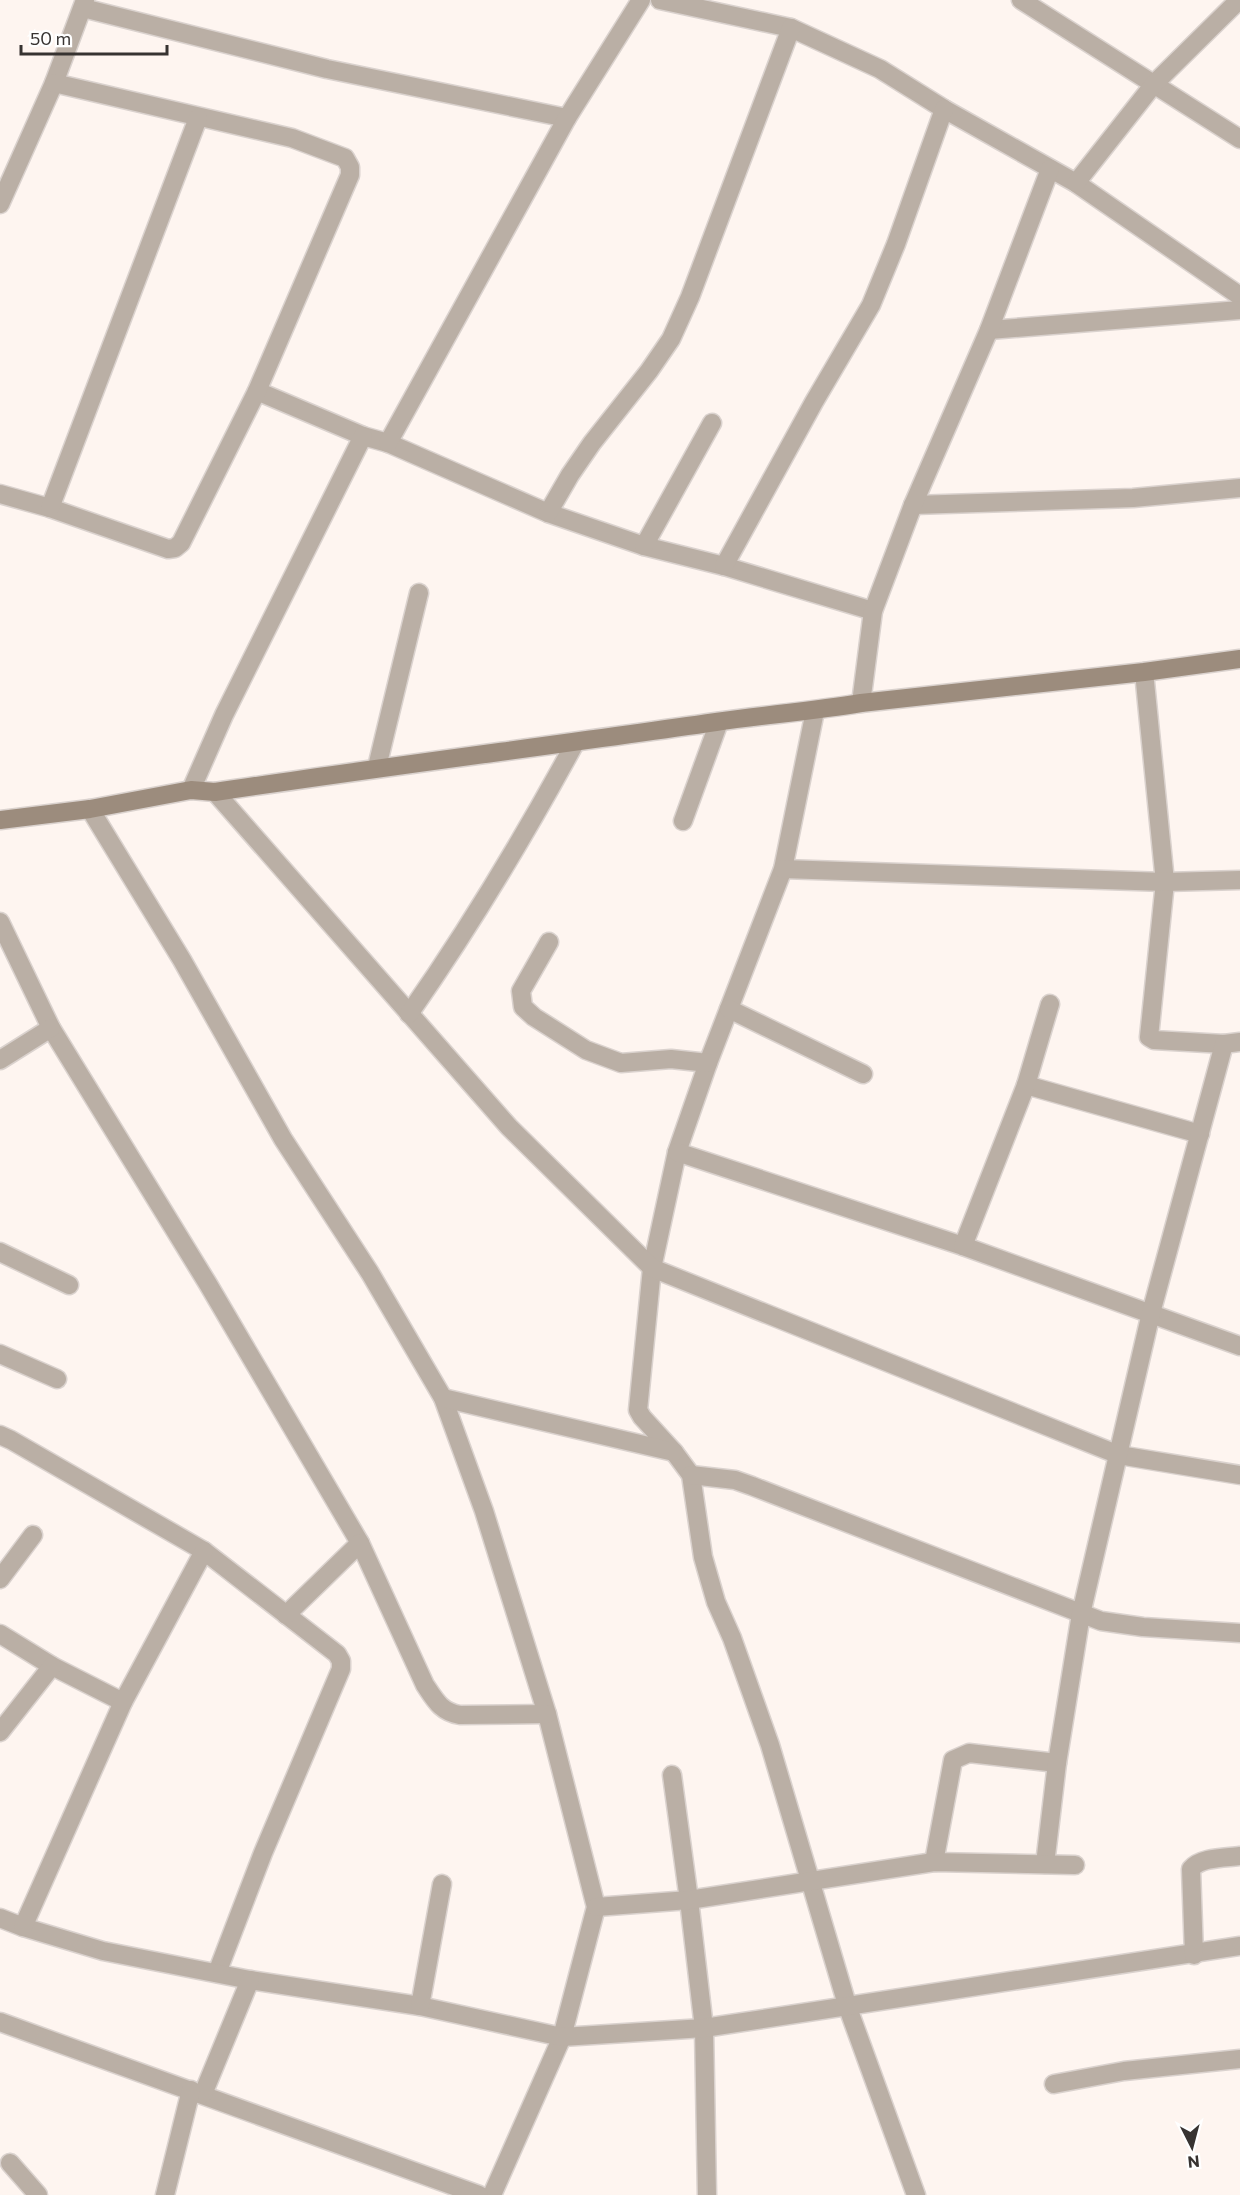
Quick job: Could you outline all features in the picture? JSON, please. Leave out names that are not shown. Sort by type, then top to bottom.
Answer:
[{"type":"street","points":[[388,443],[567,118],[641,0]]},
{"type":"street","points":[[660,0],[791,28],[880,69],[944,109],[1076,183],[1240,296]]},
{"type":"street","points":[[1021,0],[1240,139]]},
{"type":"street","points":[[1076,183],[1154,84],[1239,0]]},
{"type":"street","points":[[0,204],[54,83],[84,4],[327,69],[567,118]]},
{"type":"street","points":[[548,513],[592,444],[671,339],[690,297],[791,28]]},
{"type":"street","points":[[0,494],[50,508],[168,549],[175,548],[181,543],[257,391],[350,175],[350,166],[345,158],[292,138],[54,83]]},
{"type":"street","points":[[724,566],[814,402],[871,305],[896,244],[944,109]]},
{"type":"street","points":[[50,508],[198,118]]},
{"type":"street","points":[[861,703],[873,611],[913,506],[989,330],[1050,169]]},
{"type":"street","points":[[989,330],[1240,310]]},
{"type":"street","points":[[257,391],[363,436],[388,443],[548,513],[644,546],[724,566],[873,611]]},
{"type":"street","points":[[644,546],[712,423]]},
{"type":"street","points":[[191,790],[224,715],[363,436]]},
{"type":"street","points":[[913,506],[1133,498],[1240,488]]},
{"type":"street","points":[[377,768],[419,593]]},
{"type":"street","points":[[0,820],[90,809],[191,790],[215,792],[861,703],[1144,672],[1240,659]]},
{"type":"street","points":[[1045,1864],[1057,1763],[1081,1614],[1151,1313],[1200,1134],[1232,1043],[1154,1040],[1149,1037],[1165,882],[1144,672]]},
{"type":"street","points":[[815,711],[783,869],[676,1152],[652,1268],[638,1410],[642,1418],[674,1452],[691,1475],[703,1557],[716,1602],[732,1638],[770,1745],[848,2007],[916,2195]]},
{"type":"street","points":[[683,821],[719,722]]},
{"type":"street","points":[[410,1014],[495,885],[575,743]]},
{"type":"street","points":[[215,792],[509,1127],[652,1268],[1119,1455],[1240,1475]]},
{"type":"street","points":[[90,809],[182,960],[284,1139],[370,1273],[443,1398],[484,1511],[546,1714],[596,1907],[562,2037],[492,2195]]},
{"type":"street","points":[[783,869],[1165,882],[1240,880]]},
{"type":"street","points":[[0,922],[51,1028],[208,1284],[360,1543],[425,1685],[439,1705],[448,1713],[460,1715],[546,1714]]},
{"type":"street","points":[[549,942],[521,991],[523,1007],[534,1017],[586,1050],[621,1063],[671,1059],[708,1063]]},
{"type":"street","points":[[963,1246],[1026,1085],[1050,1004]]},
{"type":"street","points":[[729,1009],[863,1074]]},
{"type":"street","points":[[0,1060],[51,1028]]},
{"type":"street","points":[[1026,1085],[1200,1134]]},
{"type":"street","points":[[676,1152],[963,1246],[1240,1346]]},
{"type":"street","points":[[0,1252],[69,1285]]},
{"type":"street","points":[[0,1354],[57,1379]]},
{"type":"street","points":[[443,1398],[674,1452]]},
{"type":"street","points":[[0,1435],[204,1551],[337,1654],[341,1661],[341,1669],[263,1853],[217,1973]]},
{"type":"street","points":[[691,1475],[735,1480],[752,1486],[1101,1621],[1143,1627],[1240,1633]]},
{"type":"street","points":[[0,1579],[33,1535]]},
{"type":"street","points":[[286,1615],[360,1543]]},
{"type":"street","points":[[23,1927],[123,1702],[204,1551]]},
{"type":"street","points":[[0,1634],[52,1666],[123,1702]]},
{"type":"street","points":[[0,1732],[52,1666]]},
{"type":"street","points":[[934,1862],[953,1760],[969,1753],[1057,1763]]},
{"type":"street","points":[[672,1775],[704,2028],[706,2195]]},
{"type":"street","points":[[1194,1955],[1191,1869],[1202,1862],[1240,1856]]},
{"type":"street","points":[[596,1907],[689,1900],[934,1862],[1076,1865]]},
{"type":"street","points":[[420,2006],[442,1884]]},
{"type":"street","points":[[0,1918],[103,1952],[250,1980],[420,2006],[562,2037],[704,2028],[1194,1955],[1240,1946]]},
{"type":"street","points":[[165,2195],[197,2092],[250,1980]]},
{"type":"street","points":[[0,2022],[479,2195]]},
{"type":"street","points":[[1054,2084],[1124,2071],[1240,2059]]},
{"type":"street","points":[[10,2163],[38,2195]]}]
